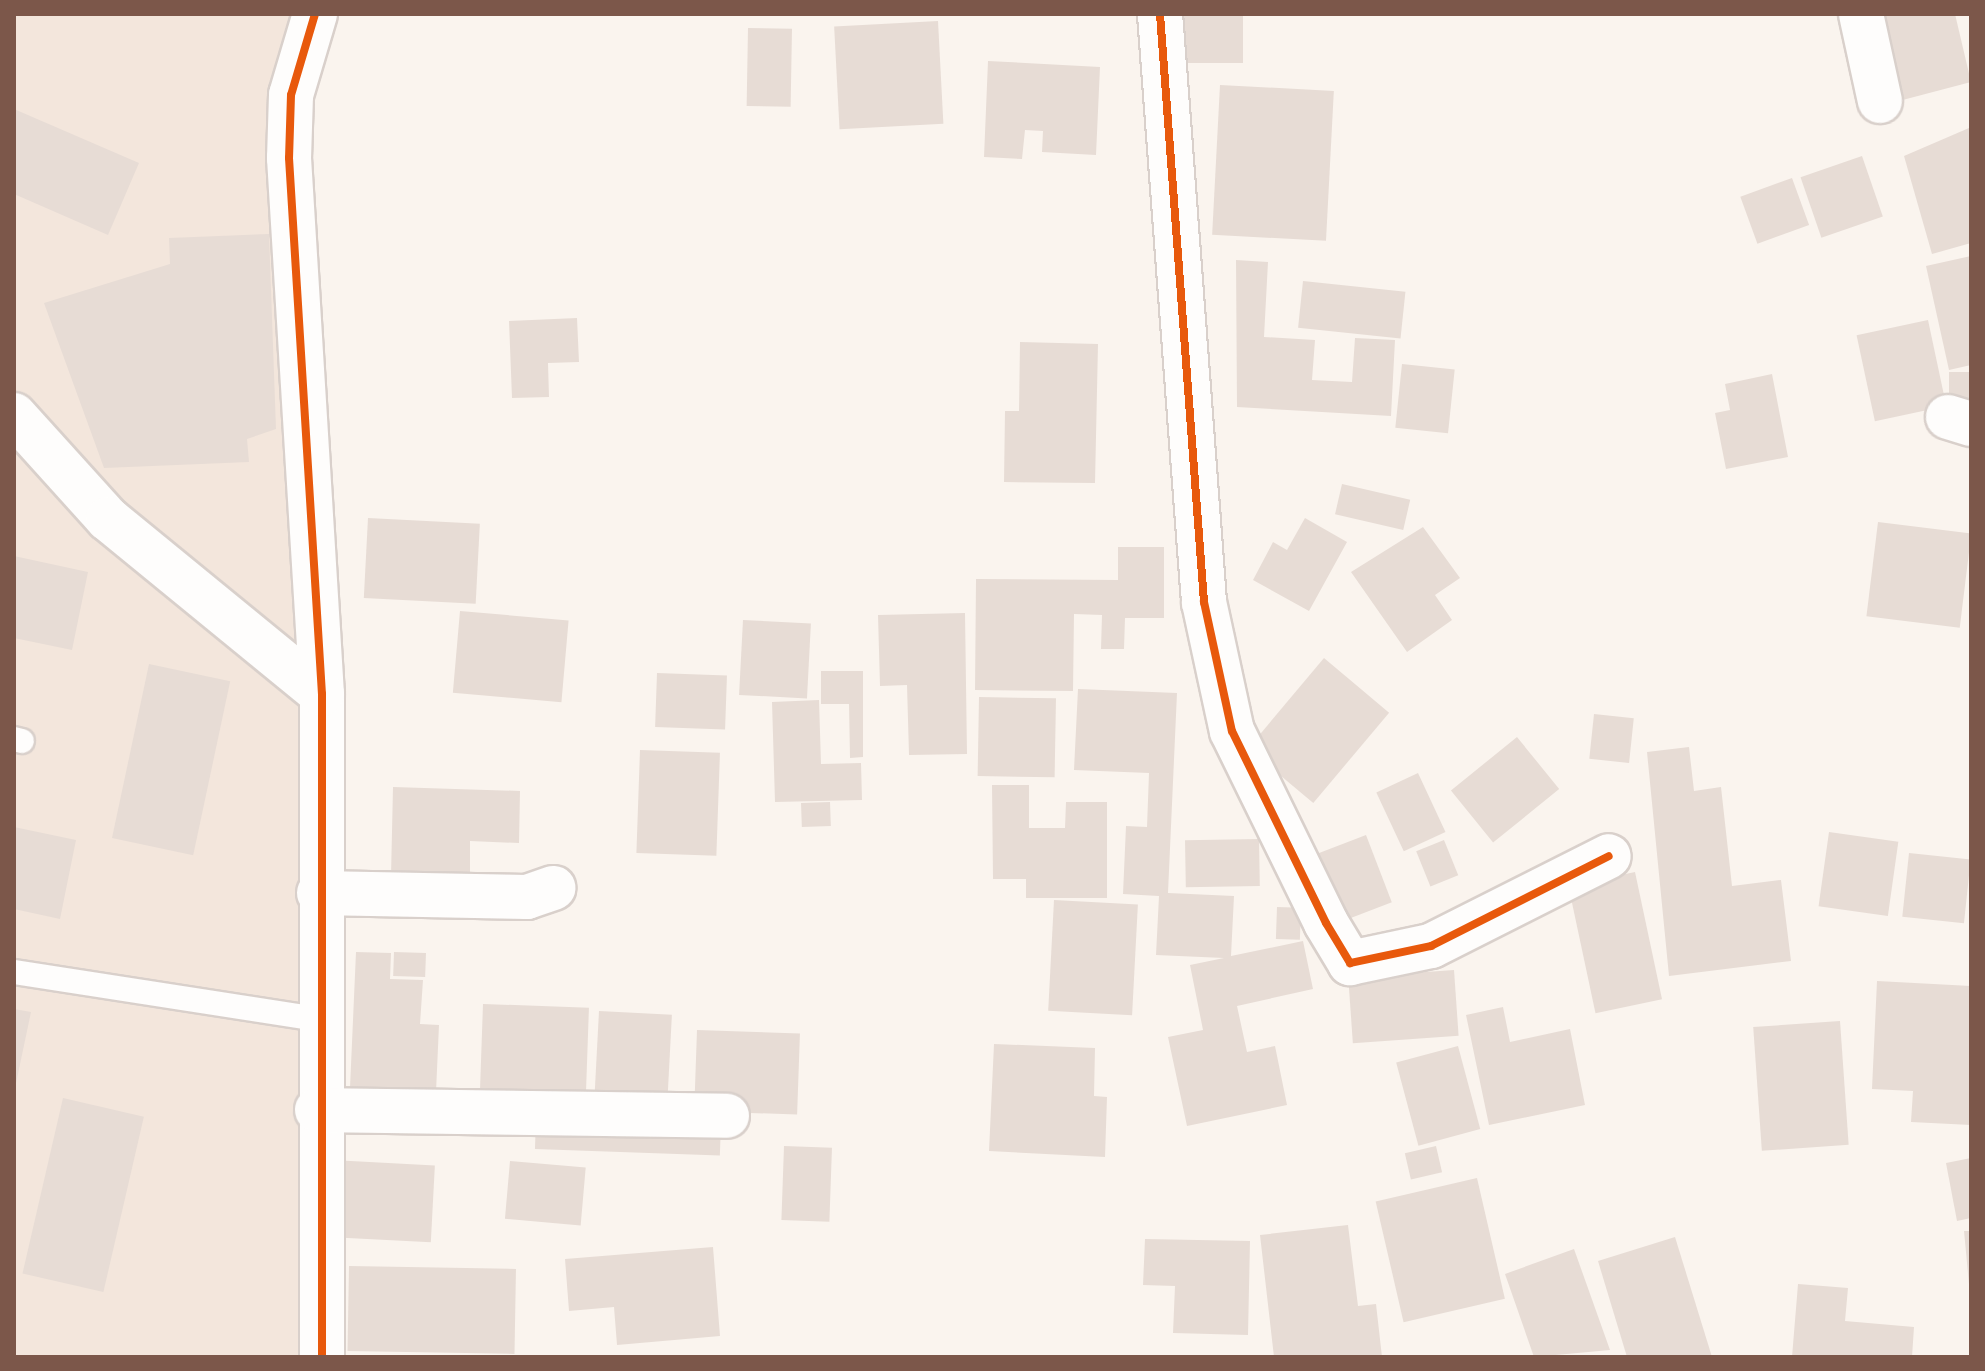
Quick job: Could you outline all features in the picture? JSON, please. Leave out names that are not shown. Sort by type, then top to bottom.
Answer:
[{"type":"street","points":[[1160,14],[1204,602],[1232,731],[1326,923],[1350,963],[1431,946],[1609,856]]},
{"type":"street","points":[[1861,14],[1880,101]]},
{"type":"street","points":[[313,15],[291,95],[289,158],[322,694],[317,1019],[322,1357]]},
{"type":"street","points":[[14,415],[108,519],[322,694]]},
{"type":"street","points":[[319,893],[527,897],[553,888]]},
{"type":"street","points":[[317,1110],[727,1116]]},
{"type":"lane","points":[[14,972],[317,1019]]},
{"type":"shaded area","points":[[14,14],[322,14],[309,37],[322,1357],[14,1357]]},
{"type":"building","points":[[1175,14],[1243,14],[1243,63],[1175,63]]},
{"type":"building","points":[[1872,14],[1955,14],[1971,82],[1895,102]]},
{"type":"building","points":[[938,21],[943,124],[840,129],[834,26]]},
{"type":"building","points":[[748,28],[792,29],[791,107],[747,106]]},
{"type":"building","points":[[988,61],[1100,67],[1096,155],[1042,152],[1043,131],[1025,130],[1022,159],[984,157]]},
{"type":"building","points":[[1220,85],[1334,91],[1326,241],[1212,235]]},
{"type":"building","points":[[14,109],[139,163],[108,235],[14,194]]},
{"type":"building","points":[[1969,128],[1971,243],[1932,254],[1904,156]]},
{"type":"building","points":[[1862,156],[1883,217],[1821,238],[1801,177]]},
{"type":"building","points":[[1792,178],[1809,225],[1757,244],[1740,197]]},
{"type":"building","points":[[269,234],[276,429],[247,439],[249,462],[104,468],[44,303],[170,264],[169,238]]},
{"type":"building","points":[[1971,256],[1971,365],[1949,370],[1926,266]]},
{"type":"building","points":[[1236,260],[1268,262],[1264,337],[1315,340],[1312,380],[1352,382],[1355,338],[1395,340],[1391,416],[1237,407]]},
{"type":"building","points":[[1303,281],[1405,292],[1401,339],[1298,328]]},
{"type":"building","points":[[577,318],[579,362],[548,363],[549,397],[512,398],[509,321]]},
{"type":"building","points":[[1928,320],[1946,406],[1875,421],[1857,335]]},
{"type":"building","points":[[1020,342],[1098,344],[1095,483],[1004,482],[1005,411],[1019,411]]},
{"type":"building","points":[[1402,364],[1455,370],[1448,433],[1395,428]]},
{"type":"building","points":[[1949,372],[1971,372],[1971,407],[1949,407]]},
{"type":"building","points":[[1772,374],[1788,457],[1726,469],[1715,413],[1730,410],[1725,384]]},
{"type":"building","points":[[1342,484],[1410,500],[1403,530],[1335,514]]},
{"type":"building","points":[[368,518],[480,524],[476,604],[364,598]]},
{"type":"building","points":[[1305,518],[1347,542],[1309,611],[1253,580],[1273,542],[1287,550]]},
{"type":"building","points":[[1878,522],[1971,533],[1960,628],[1866,616]]},
{"type":"building","points":[[1423,527],[1460,578],[1435,595],[1452,620],[1407,652],[1351,572]]},
{"type":"building","points":[[1118,547],[1164,547],[1164,618],[1125,618],[1124,649],[1101,649],[1102,615],[1074,614],[1073,691],[975,690],[976,579],[1118,580]]},
{"type":"building","points":[[14,556],[88,572],[72,650],[14,638]]},
{"type":"building","points":[[460,611],[569,620],[561,702],[453,693]]},
{"type":"building","points":[[965,613],[967,754],[909,755],[907,685],[880,686],[878,615]]},
{"type":"building","points":[[743,620],[811,624],[807,698],[739,695]]},
{"type":"building","points":[[1324,658],[1389,713],[1313,803],[1248,748]]},
{"type":"building","points":[[149,664],[230,681],[193,855],[112,838]]},
{"type":"building","points":[[821,671],[863,671],[863,757],[850,758],[849,704],[821,704]]},
{"type":"building","points":[[657,673],[727,675],[725,729],[655,727]]},
{"type":"building","points":[[1078,689],[1177,693],[1168,893],[1234,896],[1231,956],[1303,941],[1313,989],[1237,1006],[1247,1052],[1275,1046],[1287,1105],[1187,1126],[1168,1037],[1203,1030],[1190,965],[1224,958],[1156,955],[1159,896],[1123,894],[1126,826],[1147,827],[1149,773],[1074,770]]},
{"type":"building","points":[[979,697],[1056,698],[1055,777],[978,776]]},
{"type":"building","points":[[819,700],[821,764],[861,763],[862,800],[775,802],[772,702]]},
{"type":"building","points":[[1594,714],[1634,718],[1629,763],[1589,759]]},
{"type":"building","points":[[1517,737],[1559,789],[1493,843],[1451,790]]},
{"type":"building","points":[[1689,747],[1694,791],[1721,787],[1732,886],[1781,880],[1791,961],[1669,976],[1647,752]]},
{"type":"building","points":[[640,750],[720,753],[716,856],[636,853]]},
{"type":"building","points":[[1418,773],[1445,832],[1404,851],[1376,792]]},
{"type":"building","points":[[992,785],[1029,785],[1029,828],[1065,828],[1066,802],[1107,802],[1107,898],[1026,898],[1026,879],[993,879]]},
{"type":"building","points":[[393,787],[520,791],[519,843],[470,841],[470,878],[391,876]]},
{"type":"building","points":[[830,802],[831,826],[802,827],[801,803]]},
{"type":"building","points":[[14,827],[76,840],[60,919],[14,909]]},
{"type":"building","points":[[1829,832],[1898,842],[1888,916],[1819,906]]},
{"type":"building","points":[[1366,835],[1392,902],[1342,921],[1317,854]]},
{"type":"building","points":[[1259,839],[1260,886],[1186,887],[1185,840]]},
{"type":"building","points":[[1444,840],[1458,875],[1430,886],[1416,851]]},
{"type":"building","points":[[1909,853],[1971,859],[1964,923],[1902,917]]},
{"type":"building","points":[[1635,872],[1662,999],[1596,1013],[1568,886]]},
{"type":"building","points":[[1054,900],[1138,904],[1132,1015],[1048,1011]]},
{"type":"building","points":[[1277,907],[1301,908],[1300,940],[1276,939]]},
{"type":"building","points":[[356,952],[391,953],[390,979],[423,980],[420,1024],[439,1025],[436,1092],[350,1088]]},
{"type":"building","points":[[394,952],[426,953],[425,977],[393,976]]},
{"type":"building","points":[[1454,970],[1459,1036],[1353,1043],[1348,977]]},
{"type":"building","points":[[1877,981],[1971,986],[1971,1125],[1911,1122],[1913,1091],[1872,1089]]},
{"type":"building","points":[[483,1004],[589,1008],[586,1106],[480,1102]]},
{"type":"building","points":[[1503,1007],[1510,1042],[1570,1029],[1585,1105],[1489,1125],[1466,1015]]},
{"type":"building","points":[[14,1009],[31,1012],[15,1088],[14,1088]]},
{"type":"building","points":[[599,1011],[672,1015],[667,1107],[594,1103]]},
{"type":"building","points":[[1840,1021],[1849,1145],[1762,1151],[1753,1027]]},
{"type":"building","points":[[697,1030],[800,1034],[797,1115],[694,1111]]},
{"type":"building","points":[[994,1044],[1095,1048],[1094,1096],[1107,1097],[1105,1157],[989,1151]]},
{"type":"building","points":[[1458,1046],[1480,1129],[1418,1146],[1396,1063]]},
{"type":"building","points":[[63,1098],[144,1117],[103,1292],[23,1273]]},
{"type":"building","points":[[536,1119],[721,1125],[720,1155],[535,1149]]},
{"type":"building","points":[[784,1146],[832,1148],[829,1222],[781,1220]]},
{"type":"building","points":[[1436,1146],[1442,1172],[1411,1180],[1405,1153]]},
{"type":"building","points":[[1971,1158],[1971,1218],[1957,1221],[1946,1163]]},
{"type":"building","points":[[332,1160],[435,1165],[431,1242],[328,1237]]},
{"type":"building","points":[[510,1161],[586,1168],[581,1225],[505,1219]]},
{"type":"building","points":[[1477,1178],[1505,1299],[1404,1322],[1376,1201]]},
{"type":"building","points":[[1348,1225],[1358,1306],[1376,1304],[1382,1357],[1274,1357],[1260,1235]]},
{"type":"building","points":[[1964,1231],[1971,1231],[1971,1284],[1969,1284]]},
{"type":"building","points":[[1675,1237],[1712,1357],[1627,1357],[1598,1261]]},
{"type":"building","points":[[1145,1239],[1250,1241],[1248,1335],[1173,1333],[1175,1286],[1143,1285]]},
{"type":"building","points":[[713,1247],[720,1336],[617,1345],[614,1307],[569,1311],[565,1259]]},
{"type":"building","points":[[1574,1249],[1610,1350],[1534,1357],[1505,1274]]},
{"type":"building","points":[[349,1266],[516,1269],[514,1354],[348,1351]]},
{"type":"building","points":[[1798,1284],[1848,1288],[1845,1321],[1914,1327],[1912,1357],[1792,1357]]},
{"type":"cycle path","points":[[315,14],[291,95],[289,158],[322,694],[322,1357]]},
{"type":"cycle path","points":[[1160,14],[1204,602],[1232,731],[1326,923],[1350,963],[1431,946],[1609,856]]}]
